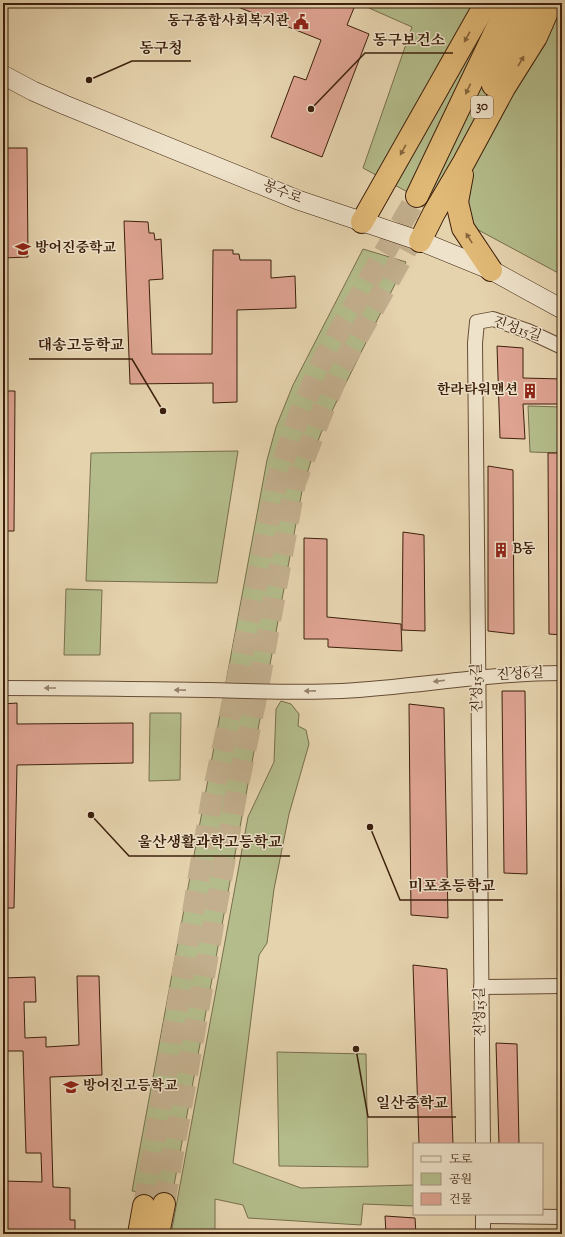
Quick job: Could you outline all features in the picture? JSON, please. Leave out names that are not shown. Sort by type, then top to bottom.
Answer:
[{"type":"highway","points":[[362,222],[486,3]]},
{"type":"highway","name":"30","points":[[509,3],[423,202],[494,84],[529,3]]},
{"type":"highway","points":[[420,242],[434,213],[464,162],[504,88],[536,37],[552,3]]},
{"type":"highway","points":[[464,162],[457,202],[462,228],[491,270]]},
{"type":"highway","points":[[139,1234],[154,1205],[158,1234]]},
{"type":"main road","name":"봉수로","points":[[3,75],[40,93],[152,141],[298,200],[420,242],[491,270],[562,309]]},
{"type":"street","name":"진성15길","points":[[483,1143],[475,343],[477,322],[493,319],[528,331],[562,347]]},
{"type":"street","name":"진성6길","points":[[3,688],[287,692],[341,691],[478,677],[562,673]]},
{"type":"street","points":[[481,987],[562,986]]},
{"type":"street","points":[[484,1234],[483,1215],[562,1217]]},
{"type":"green space","points":[[370,3],[562,3],[562,275],[363,168],[412,27],[369,8]]},
{"type":"green space","points":[[363,249],[406,262],[321,433],[302,491],[172,1196],[132,1191],[267,460],[276,427],[293,385]]},
{"type":"green space","points":[[528,406],[562,407],[562,453],[530,452]]},
{"type":"green space","points":[[238,451],[217,583],[86,581],[91,453]]},
{"type":"green space","points":[[66,589],[102,590],[100,655],[64,655]]},
{"type":"green space","points":[[281,701],[291,704],[299,714],[298,726],[306,730],[309,744],[289,814],[274,889],[267,943],[259,955],[233,1163],[301,1188],[413,1185],[413,1206],[363,1204],[361,1225],[248,1218],[243,1205],[215,1199],[215,1234],[171,1234],[248,817],[274,762],[276,709]]},
{"type":"green space","points":[[150,713],[181,713],[180,780],[149,781]]},
{"type":"green space","points":[[277,1052],[366,1054],[368,1167],[279,1166]]},
{"type":"building","points":[[228,3],[356,3],[347,25],[369,34],[322,157],[271,137],[294,76],[306,80],[321,40]]},
{"type":"building","points":[[3,148],[27,148],[28,257],[3,258]]},
{"type":"building","points":[[124,221],[148,222],[149,233],[154,233],[155,240],[161,239],[163,279],[149,280],[152,354],[212,354],[213,250],[233,250],[233,254],[239,254],[240,260],[271,260],[271,278],[295,276],[296,308],[237,310],[237,402],[213,403],[213,383],[130,384]]},
{"type":"building","name":"한라타워맨션","points":[[497,346],[523,348],[523,378],[562,379],[562,404],[523,404],[525,439],[500,438]]},
{"type":"building","points":[[3,391],[15,391],[14,531],[3,531]]},
{"type":"building","points":[[548,453],[562,453],[562,635],[549,634]]},
{"type":"building","name":"B동","points":[[488,466],[513,470],[514,634],[488,631]]},
{"type":"building","points":[[403,532],[424,535],[425,631],[402,630]]},
{"type":"building","points":[[304,538],[327,539],[327,617],[401,624],[402,651],[328,647],[328,639],[304,639]]},
{"type":"building","points":[[502,691],[525,691],[527,874],[504,873]]},
{"type":"building","points":[[17,703],[17,724],[133,723],[133,763],[17,765],[14,908],[3,908],[3,704]]},
{"type":"building","points":[[409,704],[444,708],[448,918],[411,915]]},
{"type":"building","points":[[413,965],[447,969],[453,1143],[419,1143]]},
{"type":"building","points":[[77,976],[99,976],[102,1075],[50,1077],[53,1187],[70,1188],[70,1220],[75,1220],[75,1234],[3,1234],[3,1181],[42,1182],[41,1153],[26,1153],[23,1051],[3,1051],[3,978],[35,977],[36,1002],[24,1002],[25,1038],[46,1037],[46,1047],[79,1045]]},
{"type":"building","points":[[496,1043],[517,1044],[519,1143],[499,1143]]},
{"type":"building","points":[[385,1216],[415,1218],[416,1234],[386,1234]]},
{"type":"tunnel","points":[[144,1206],[212,798],[235,692],[277,479],[298,418],[322,362],[417,196]]},
{"type":"tunnel","points":[[164,1204],[236,795],[257,693],[295,483],[340,369],[422,221]]},
{"type":"place","name":"동구종합사회복지관","points":[[301,22]]},
{"type":"place","name":"동구청","points":[[89,80]]},
{"type":"place","name":"동구보건소","points":[[311,109]]},
{"type":"place","name":"방어진중학교","points":[[23,249]]},
{"type":"place","name":"한라타워맨션","points":[[530,391]]},
{"type":"place","name":"대송고등학교","points":[[163,411]]},
{"type":"place","name":"B동","points":[[501,550]]},
{"type":"place","name":"울산생활과학고등학교","points":[[91,815]]},
{"type":"place","name":"미포초등학교","points":[[370,827]]},
{"type":"place","name":"일산중학교","points":[[356,1049]]},
{"type":"place","name":"방어진고등학교","points":[[71,1087]]}]
